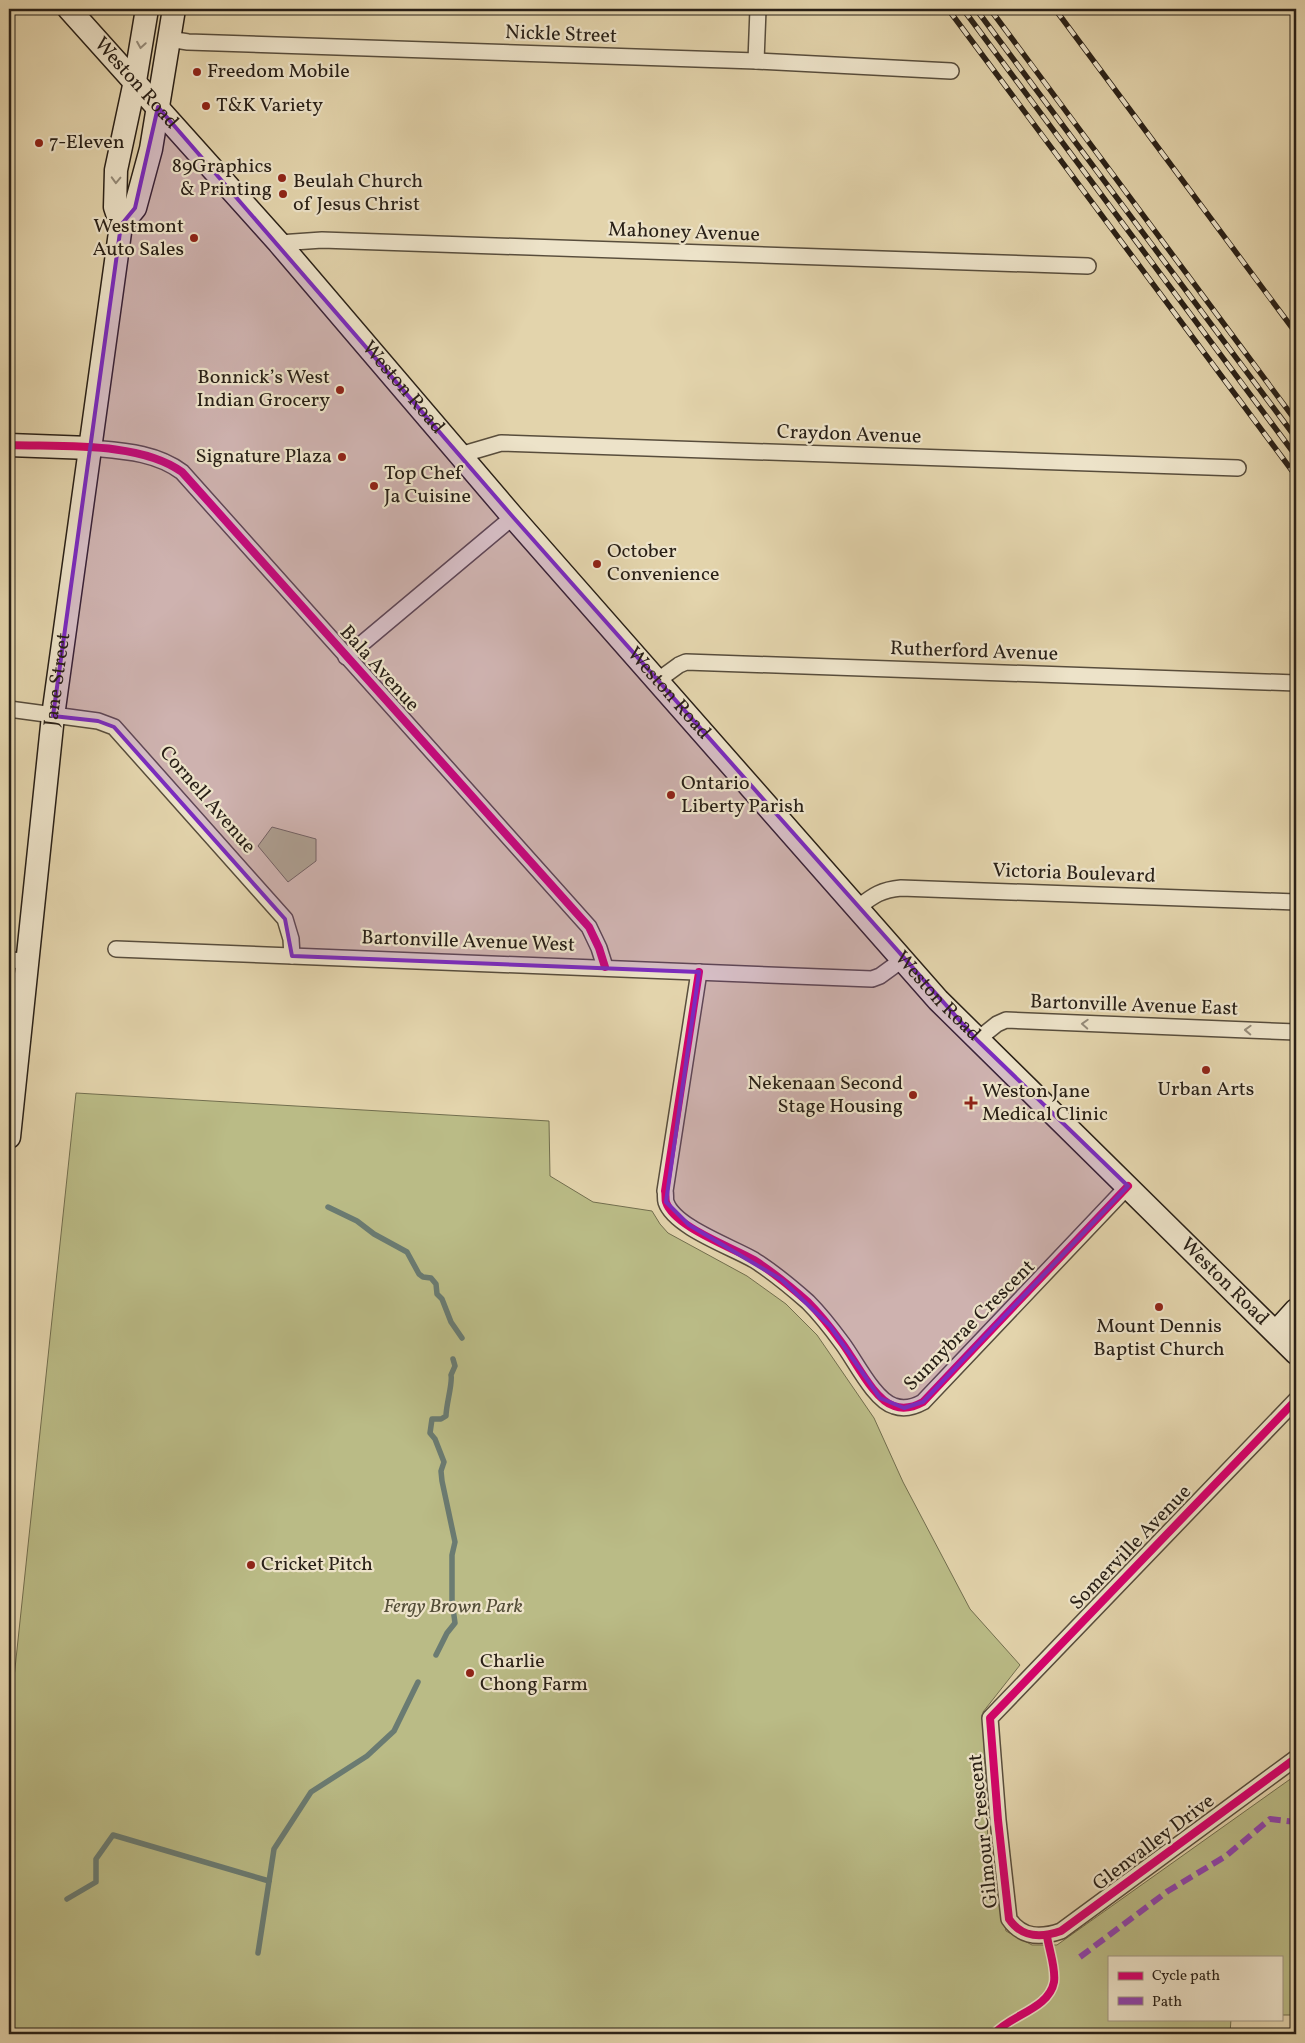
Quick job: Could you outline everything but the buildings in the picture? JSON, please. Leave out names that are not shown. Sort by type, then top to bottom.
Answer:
[{"type":"main road","name":"Weston Road","points":[[69,9],[279,244],[513,517],[902,960],[977,1040],[1296,1352]]},
{"type":"main road","name":"Jane Street","points":[[9,1137],[18,961],[121,225],[115,207],[116,170],[135,81],[147,9]]},
{"type":"main road","name":"Jane Street","points":[[121,225],[135,208],[150,149],[174,9]]},
{"type":"main road","points":[[9,445],[90,448]]},
{"type":"main road","points":[[1276,1332],[1296,1310]]},
{"type":"street","points":[[756,61],[758,9]]},
{"type":"street","name":"Nickle Street","points":[[169,40],[756,61],[951,71]]},
{"type":"street","name":"Mahoney Avenue","points":[[279,244],[322,240],[1088,266]]},
{"type":"street","name":"Craydon Avenue","points":[[460,455],[501,443],[1238,468]]},
{"type":"street","name":"Bala Avenue","points":[[90,448],[140,454],[172,464],[182,472],[590,927],[605,967]]},
{"type":"street","points":[[346,657],[513,517]]},
{"type":"street","name":"Rutherford Avenue","points":[[657,681],[678,665],[686,662],[1296,683]]},
{"type":"street","name":"Cornell Avenue","points":[[9,709],[107,723],[120,733],[285,919],[291,939],[292,956]]},
{"type":"street","name":"Victoria Boulevard","points":[[857,908],[886,889],[901,888],[1296,902]]},
{"type":"street","name":"Bartonville Avenue West","points":[[116,949],[872,979],[880,976],[902,960]]},
{"type":"street","name":"Sunnybrae Crescent","points":[[699,972],[665,1191],[666,1202],[671,1210],[689,1226],[760,1264],[800,1295],[830,1326],[880,1398],[893,1406],[909,1407],[923,1402],[1128,1186]]},
{"type":"street","name":"Bartonville Avenue East","points":[[977,1040],[997,1024],[1006,1020],[1296,1032]]},
{"type":"street","name":"Somerville Avenue","points":[[990,1718],[1296,1400]]},
{"type":"street","name":"Gilmour Crescent","points":[[990,1718],[998,1820],[1010,1919],[1024,1933]]},
{"type":"street","name":"Glenvalley Drive","points":[[1024,1933],[1035,1937],[1047,1936],[1061,1931],[1296,1758]]},
{"type":"highlighted area","points":[[158,107],[513,517],[977,1040],[1128,1186],[937,1389],[923,1402],[904,1408],[880,1398],[830,1326],[782,1280],[689,1225],[666,1202],[699,972],[292,956],[285,919],[114,727],[98,721],[53,716],[121,225],[135,208]]},
{"type":"green space","points":[[272,827],[316,839],[316,861],[288,882],[258,846]]},
{"type":"green space","name":"Fergy Brown Park","points":[[76,1093],[549,1121],[550,1176],[593,1202],[652,1211],[668,1233],[747,1276],[786,1304],[817,1335],[874,1418],[903,1482],[970,1609],[1020,1665],[983,1712],[988,1845],[1006,1931],[1032,1945],[1057,1945],[1296,1775],[1296,2015],[1282,2015],[1282,1956],[1108,1956],[1108,2020],[1231,2020],[1230,2034],[9,2034],[9,1725]]},
{"type":"waterway","points":[[328,1207],[357,1221],[374,1234],[407,1252],[419,1274],[423,1277],[431,1278],[436,1284],[437,1294],[442,1299],[451,1322],[462,1338]]},
{"type":"waterway","points":[[436,1655],[447,1633],[455,1623],[452,1601],[452,1555],[455,1542],[442,1481],[441,1471],[444,1462],[435,1439],[430,1433],[432,1419],[441,1419],[446,1416],[451,1375],[455,1366],[453,1359]]},
{"type":"waterway","points":[[258,1953],[274,1849],[311,1792],[367,1756],[394,1731],[418,1682]]},
{"type":"waterway","points":[[67,1899],[96,1882],[96,1859],[113,1835],[269,1881]]},
{"type":"railway","points":[[948,9],[1296,476]]},
{"type":"railway","points":[[963,9],[1296,456]]},
{"type":"railway","points":[[976,9],[1296,438]]},
{"type":"railway","points":[[990,9],[1296,421]]},
{"type":"railway","points":[[1055,9],[1296,333]]},
{"type":"marked path","points":[[1080,1957],[1168,1891],[1226,1856],[1270,1819],[1296,1822]]},
{"type":"cycle path","points":[[9,445],[75,446],[122,450],[164,462],[182,472],[589,927],[605,967]]},
{"type":"cycle path","points":[[699,972],[665,1191],[666,1202],[671,1211],[680,1220],[705,1236],[754,1260],[808,1302],[838,1337],[872,1388],[879,1396],[894,1406],[902,1408],[923,1402],[1128,1186]]},
{"type":"cycle path","points":[[1296,1400],[990,1718],[998,1820],[1009,1919],[1020,1930],[1032,1935],[1046,1935],[1061,1931],[1296,1758]]},
{"type":"cycle path","points":[[994,2034],[1001,2027],[1045,1999],[1051,1991],[1054,1982],[1054,1971],[1047,1936]]},
{"type":"place","name":"Freedom Mobile","points":[[197,72]]},
{"type":"place","name":"T&K Variety","points":[[206,106]]},
{"type":"place","name":"7-Eleven","points":[[39,143]]},
{"type":"place","name":"89Graphics & Printing","points":[[282,178]]},
{"type":"place","name":"Beulah Church of Jesus Christ","points":[[283,194]]},
{"type":"place","name":"Westmont Auto Sales","points":[[194,238]]},
{"type":"place","name":"Bonnick’s West Indian Grocery","points":[[340,390]]},
{"type":"place","name":"Signature Plaza","points":[[342,457]]},
{"type":"place","name":"Top Chef Ja Cuisine","points":[[374,486]]},
{"type":"place","name":"October Convenience","points":[[597,564]]},
{"type":"place","name":"Ontario Liberty Parish","points":[[671,795]]},
{"type":"place","name":"Urban Arts","points":[[1206,1070]]},
{"type":"place","name":"Nekenaan Second Stage Housing","points":[[913,1095]]},
{"type":"place","name":"Weston Jane Medical Clinic","points":[[971,1103]]},
{"type":"place","name":"Mount Dennis Baptist Church","points":[[1159,1307]]},
{"type":"place","name":"Cricket Pitch","points":[[251,1565]]},
{"type":"place","name":"Charlie Chong Farm","points":[[470,1673]]}]
